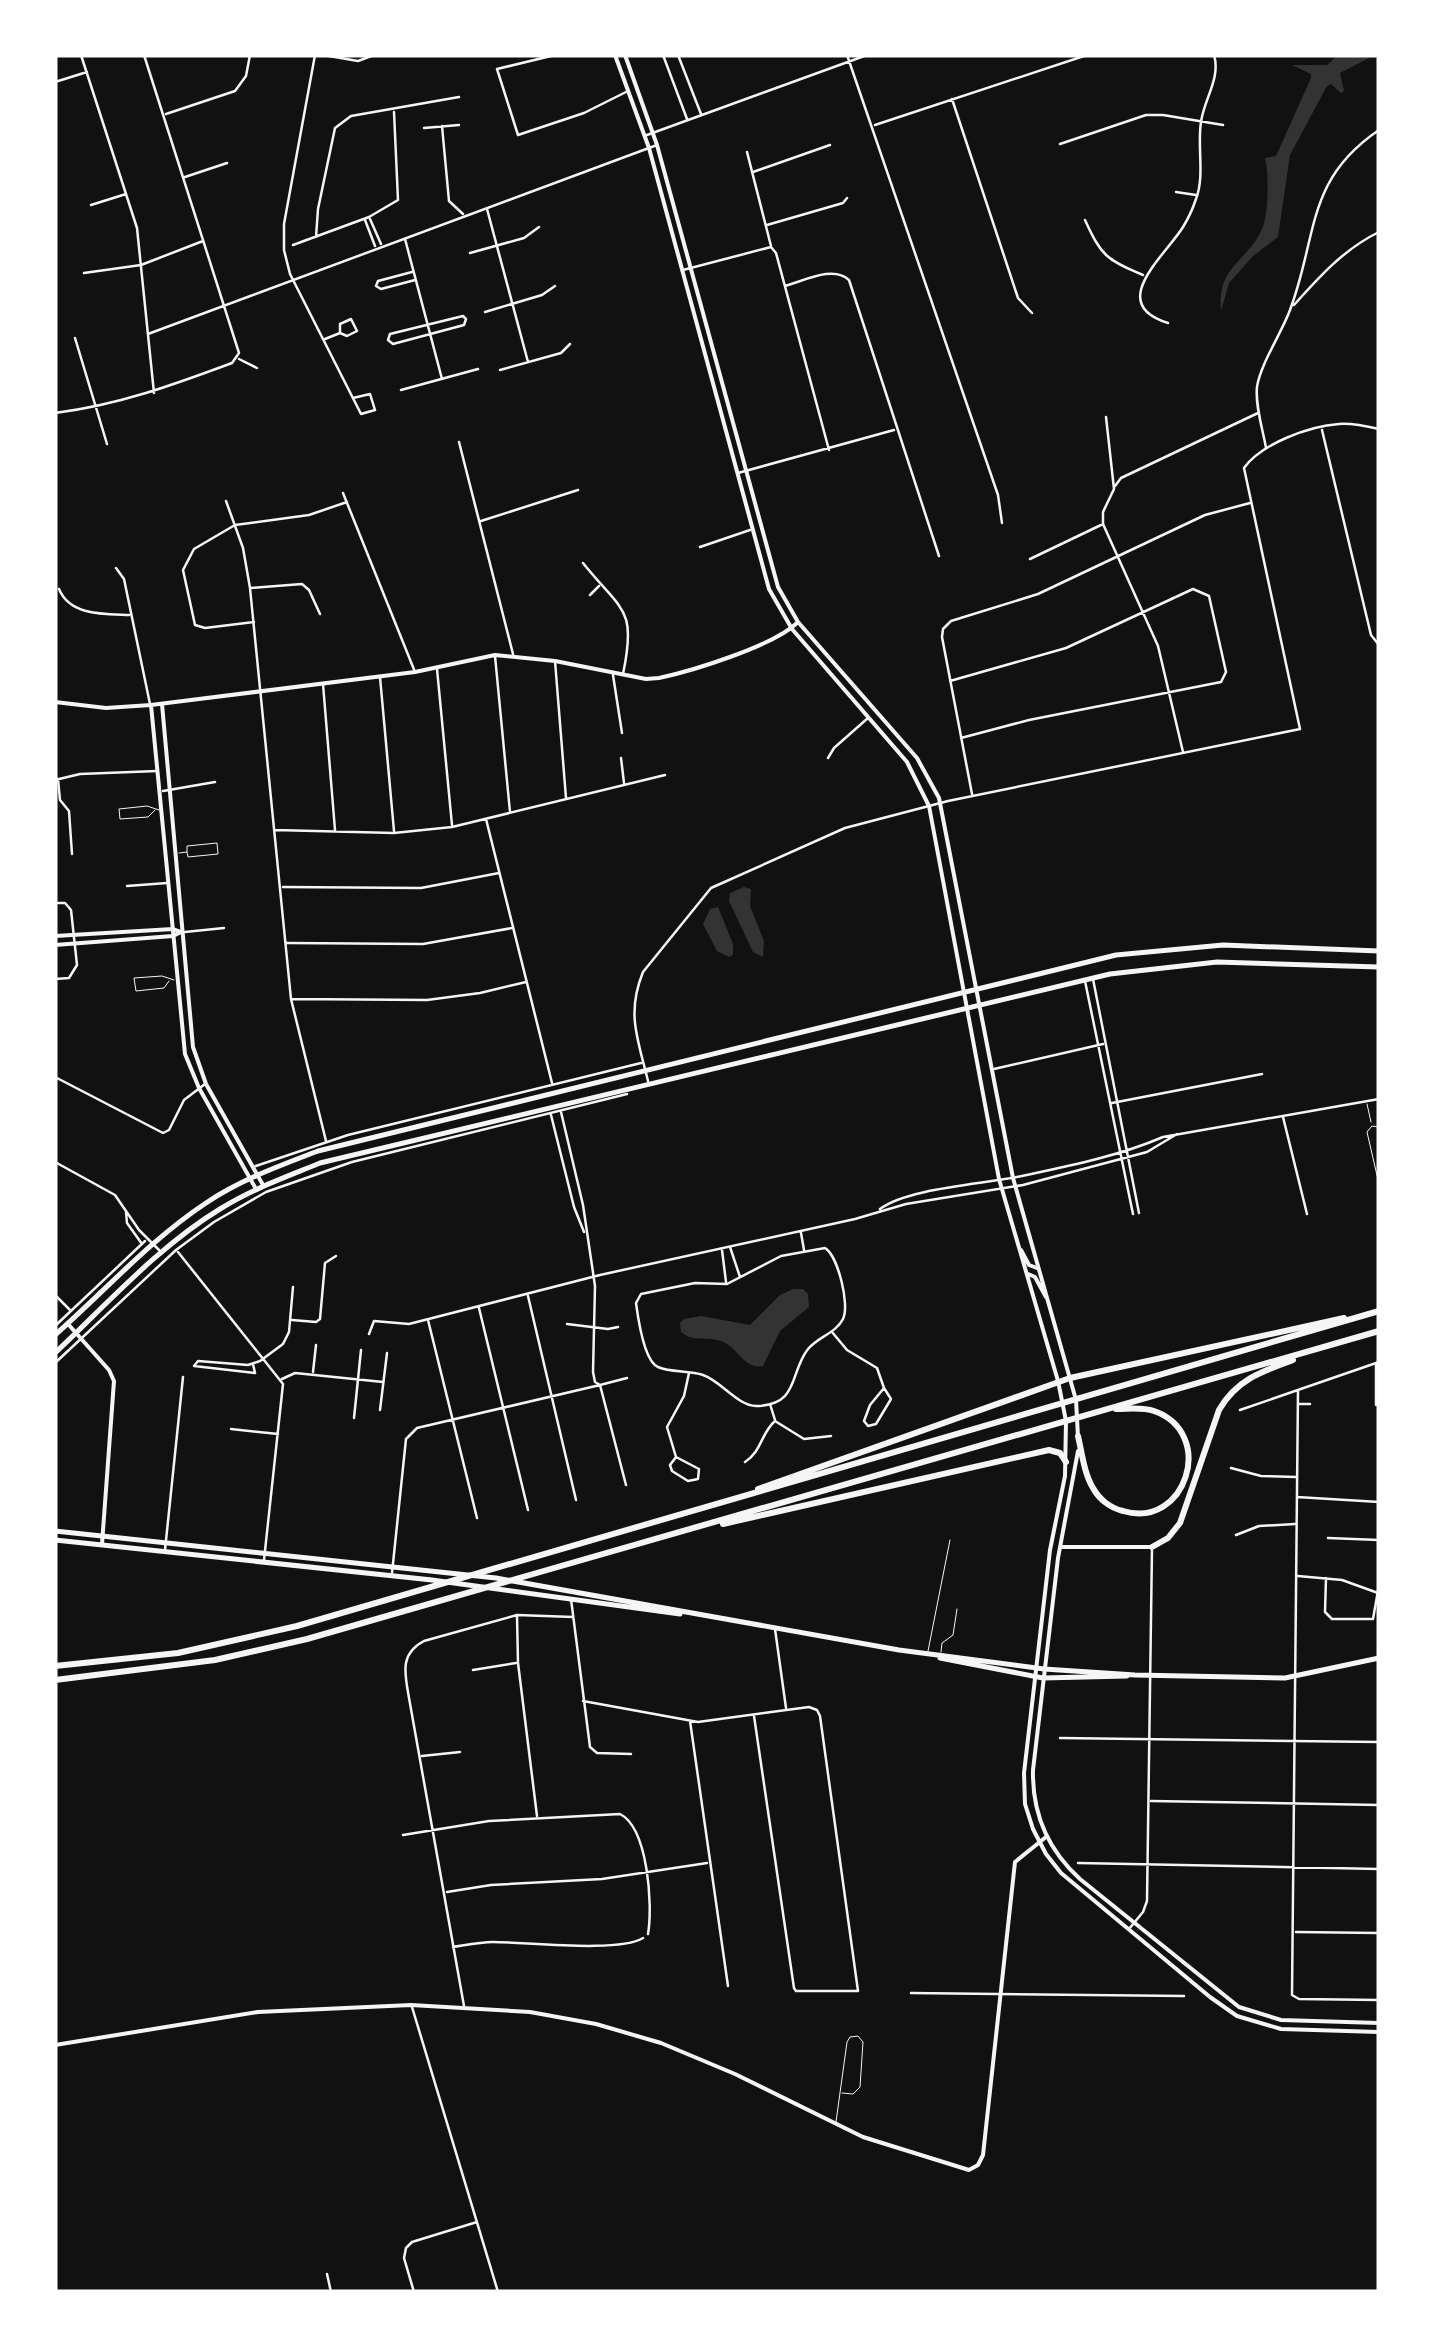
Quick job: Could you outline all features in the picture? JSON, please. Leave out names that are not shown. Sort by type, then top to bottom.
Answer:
[{"type":"highway","points":[[710,1507],[1070,1378],[1379,1311]]},
{"type":"highway","points":[[55,1666],[212,1646],[297,1626],[1379,1311]]},
{"type":"highway","points":[[55,1680],[215,1660],[307,1638],[1379,1331]]},
{"type":"highway","points":[[1152,1547],[1168,1538],[1180,1523],[1220,1410],[1235,1388],[1259,1373],[1343,1342]]},
{"type":"highway","points":[[1078,1436],[1089,1481],[1096,1494],[1110,1506],[1124,1512],[1147,1513],[1175,1498],[1187,1479],[1190,1464],[1179,1429],[1162,1414],[1148,1409],[1104,1409]]},
{"type":"highway","points":[[653,1540],[1049,1450],[1060,1452],[1066,1462]]},
{"type":"main road","points":[[615,55],[648,148],[769,590],[792,628],[910,768],[929,806],[998,1179],[1066,1421],[1066,1462],[1034,1676],[1024,1786],[1028,1816],[1039,1842],[1061,1873],[1221,2006],[1251,2022],[1280,2030],[1379,2032]]},
{"type":"main road","points":[[625,55],[657,145],[778,587],[798,622],[917,758],[940,803],[1013,1178],[1076,1400],[1074,1484],[1060,1547],[1032,1784],[1046,1837],[1070,1870],[1225,1998],[1256,2014],[1294,2021],[1379,2022]]},
{"type":"main road","points":[[55,702],[106,708],[162,704],[414,672],[495,655],[555,661],[646,679],[671,676],[731,656],[798,622]]},
{"type":"main road","points":[[162,704],[192,1047],[206,1084],[254,1166],[254,1176]]},
{"type":"main road","points":[[151,705],[160,791],[158,810],[166,854],[185,1054],[199,1088],[261,1191]]},
{"type":"main road","points":[[55,936],[182,932]]},
{"type":"main road","points":[[55,944],[74,938]]},
{"type":"main road","points":[[55,1335],[147,1244],[254,1176],[318,1151],[475,1108],[547,1093],[554,1088],[1102,958],[1172,948],[1240,945],[1379,951]]},
{"type":"main road","points":[[55,1353],[78,1336],[159,1255],[217,1210],[320,1164],[1088,978],[1210,962],[1379,967]]},
{"type":"main road","points":[[1018,1247],[1029,1265],[1039,1268]]},
{"type":"main road","points":[[1027,1274],[1035,1277],[1048,1300]]},
{"type":"main road","points":[[65,1321],[109,1370],[114,1381],[102,1544]]},
{"type":"main road","points":[[55,1530],[570,1588],[693,1614]]},
{"type":"main road","points":[[55,1540],[392,1575],[693,1614],[1043,1678],[1135,1675]]},
{"type":"main road","points":[[1051,1544],[1152,1547]]},
{"type":"main road","points":[[928,1654],[1044,1669],[1151,1676],[1294,1677],[1379,1658]]},
{"type":"main road","points":[[55,2044],[234,2015],[464,2006],[554,2015],[637,2035],[711,2063],[882,2144],[958,2169],[976,2168],[983,2154],[1015,1862],[1046,1837]]},
{"type":"street","points":[[81,55],[137,228],[154,393]]},
{"type":"street","points":[[55,412],[96,408],[154,393],[232,364],[237,358],[238,346],[144,55]]},
{"type":"street","points":[[163,115],[235,91],[246,76],[250,55]]},
{"type":"street","points":[[315,55],[284,224],[284,250],[293,280],[360,414],[374,410],[370,394],[353,398]]},
{"type":"street","points":[[323,55],[358,61],[374,55]]},
{"type":"street","points":[[555,55],[497,69],[518,134],[584,112],[628,91]]},
{"type":"street","points":[[662,55],[687,120]]},
{"type":"street","points":[[678,55],[701,114]]},
{"type":"street","points":[[644,136],[848,58],[866,55]]},
{"type":"street","points":[[873,126],[1087,55]]},
{"type":"street","points":[[1168,323],[1154,318],[1144,308],[1141,292],[1144,275],[1183,227],[1198,196],[1200,122],[1218,66],[1214,55]]},
{"type":"street","points":[[848,58],[998,495],[1002,524]]},
{"type":"street","points":[[55,82],[87,72]]},
{"type":"street","points":[[316,237],[335,128],[351,116],[459,97]]},
{"type":"street","points":[[952,99],[1018,298],[1032,313]]},
{"type":"street","points":[[294,244],[391,207],[400,193],[394,109]]},
{"type":"street","points":[[1060,144],[1146,116],[1223,125]]},
{"type":"street","points":[[424,128],[459,125]]},
{"type":"street","points":[[442,126],[449,201],[464,215]]},
{"type":"street","points":[[1267,450],[1257,386],[1292,307],[1318,201],[1341,162],[1379,130]]},
{"type":"street","points":[[752,172],[830,144]]},
{"type":"street","points":[[148,334],[657,145]]},
{"type":"street","points":[[747,152],[829,450]]},
{"type":"street","points":[[183,177],[227,163]]},
{"type":"street","points":[[1176,192],[1198,196]]},
{"type":"street","points":[[91,206],[127,194]]},
{"type":"street","points":[[765,225],[843,203],[848,198]]},
{"type":"street","points":[[487,207],[528,362]]},
{"type":"street","points":[[367,218],[376,248]]},
{"type":"street","points":[[367,218],[381,246]]},
{"type":"street","points":[[1085,220],[1099,250],[1120,266],[1144,275]]},
{"type":"street","points":[[470,253],[524,238],[539,227]]},
{"type":"street","points":[[1292,307],[1329,266],[1379,232]]},
{"type":"street","points":[[405,238],[442,379]]},
{"type":"street","points":[[84,273],[141,266],[204,240]]},
{"type":"street","points":[[682,270],[771,247]]},
{"type":"street","points":[[413,272],[378,281],[376,286],[382,289],[415,280]]},
{"type":"street","points":[[785,286],[833,273],[849,280],[939,556]]},
{"type":"street","points":[[485,312],[542,295],[555,286]]},
{"type":"street","points":[[463,316],[466,319],[464,324],[393,344],[388,340],[390,334],[428,325],[463,316]]},
{"type":"street","points":[[324,339],[340,333]]},
{"type":"street","points":[[75,338],[107,444]]},
{"type":"street","points":[[500,370],[562,353],[570,344]]},
{"type":"street","points":[[237,358],[257,368]]},
{"type":"street","points":[[402,390],[478,370]]},
{"type":"street","points":[[1183,753],[1161,653],[1116,557],[1102,512],[1121,478],[1260,413]]},
{"type":"street","points":[[1106,417],[1114,488]]},
{"type":"street","points":[[648,1082],[633,1006],[643,972],[711,888],[864,822],[972,796],[1298,731],[1302,725],[1244,468],[1267,450],[1321,427],[1348,424],[1379,430]]},
{"type":"street","points":[[1321,427],[1371,635],[1379,645]]},
{"type":"street","points":[[737,473],[896,429]]},
{"type":"street","points":[[458,442],[513,656]]},
{"type":"street","points":[[479,521],[578,490]]},
{"type":"street","points":[[343,493],[414,672]]},
{"type":"street","points":[[226,501],[243,548],[250,588],[291,999],[326,1142]]},
{"type":"street","points":[[195,626],[187,601],[184,564],[194,550],[235,526],[309,515],[346,502]]},
{"type":"street","points":[[972,796],[943,629],[951,621],[1038,594],[1205,515],[1250,503]]},
{"type":"street","points":[[1030,559],[1103,524]]},
{"type":"street","points":[[700,547],[752,530]]},
{"type":"street","points":[[583,563],[620,606],[630,625],[623,676]]},
{"type":"street","points":[[116,568],[124,579],[151,705]]},
{"type":"street","points":[[250,588],[302,584],[320,614]]},
{"type":"street","points":[[590,595],[600,585]]},
{"type":"street","points":[[60,589],[66,601],[76,608],[131,614]]},
{"type":"street","points":[[950,681],[1066,648],[1194,589],[1205,592],[1226,672],[1224,680],[961,738]]},
{"type":"street","points":[[195,626],[254,622]]},
{"type":"street","points":[[190,632],[195,626]]},
{"type":"street","points":[[495,655],[510,813]]},
{"type":"street","points":[[555,661],[566,800]]},
{"type":"street","points":[[437,666],[452,827]]},
{"type":"street","points":[[613,674],[622,733]]},
{"type":"street","points":[[380,677],[394,833]]},
{"type":"street","points":[[323,684],[335,832]]},
{"type":"street","points":[[828,758],[869,717]]},
{"type":"street","points":[[621,758],[625,785]]},
{"type":"street","points":[[72,854],[69,811],[60,800],[56,779],[167,764]]},
{"type":"street","points":[[275,830],[394,833],[452,827],[665,775]]},
{"type":"street","points":[[160,791],[215,782]]},
{"type":"street","points":[[486,819],[583,1206],[594,1278],[595,1382],[600,1385],[626,1485]]},
{"type":"street","points":[[166,854],[174,854]]},
{"type":"street","points":[[280,887],[420,888],[500,873]]},
{"type":"street","points":[[127,886],[168,882]]},
{"type":"street","points":[[55,903],[70,908],[77,965],[69,978],[55,980]]},
{"type":"street","points":[[182,932],[224,928]]},
{"type":"street","points":[[285,943],[423,944],[514,928]]},
{"type":"street","points":[[1088,978],[1127,1150],[1136,1214],[1096,1046],[1088,978]]},
{"type":"street","points":[[291,999],[426,1000],[527,982]]},
{"type":"street","points":[[994,1070],[1105,1044]]},
{"type":"street","points":[[1109,1104],[1262,1074]]},
{"type":"street","points":[[55,1077],[162,1133],[168,1130],[184,1100],[206,1084]]},
{"type":"street","points":[[247,1170],[326,1142],[554,1088]]},
{"type":"street","points":[[547,1093],[574,1207],[586,1238]]},
{"type":"street","points":[[878,1211],[890,1202],[1013,1178],[1177,1134],[1379,1099]]},
{"type":"street","points":[[1282,1115],[1307,1214]]},
{"type":"street","points":[[369,1334],[374,1321],[404,1325],[878,1211],[1015,1186],[1155,1150],[1177,1134]]},
{"type":"street","points":[[55,1162],[112,1193],[126,1210],[127,1223],[159,1255]]},
{"type":"street","points":[[55,1363],[78,1336],[176,1250],[261,1191]]},
{"type":"street","points":[[800,1232],[804,1250]]},
{"type":"street","points":[[55,1326],[147,1244]]},
{"type":"street","points":[[730,1247],[741,1278]]},
{"type":"street","points":[[722,1248],[727,1284]]},
{"type":"street","points":[[825,1248],[834,1255],[846,1312],[804,1355],[791,1391],[770,1403],[748,1404],[710,1378],[652,1363],[636,1300],[644,1293],[678,1286],[727,1284],[741,1278],[772,1260],[804,1250],[825,1248]]},
{"type":"street","points":[[176,1250],[281,1379],[264,1562]]},
{"type":"street","points":[[290,1320],[320,1319],[325,1262],[336,1256]]},
{"type":"street","points":[[253,1364],[254,1373],[194,1366],[198,1360],[253,1364],[264,1358],[286,1340],[293,1286]]},
{"type":"street","points":[[55,1295],[70,1312]]},
{"type":"street","points":[[527,1295],[576,1500]]},
{"type":"street","points":[[479,1307],[528,1510]]},
{"type":"street","points":[[428,1319],[477,1518]]},
{"type":"street","points":[[566,1324],[618,1327]]},
{"type":"street","points":[[831,1330],[847,1350],[877,1368],[890,1398],[876,1424],[868,1426],[865,1414],[884,1388]]},
{"type":"street","points":[[313,1374],[316,1346]]},
{"type":"street","points":[[354,1418],[362,1350]]},
{"type":"street","points":[[380,1410],[386,1354]]},
{"type":"street","points":[[1240,1410],[1378,1362],[1376,1405]]},
{"type":"street","points":[[281,1379],[295,1372],[384,1382]]},
{"type":"street","points":[[676,1457],[670,1465],[672,1471],[688,1481],[698,1479],[698,1469],[676,1457],[667,1426],[687,1388],[690,1372]]},
{"type":"street","points":[[165,1551],[182,1377]]},
{"type":"street","points":[[392,1575],[406,1439],[414,1429],[627,1378]]},
{"type":"street","points":[[1298,1390],[1292,1995],[1299,1999],[1379,2000]]},
{"type":"street","points":[[770,1403],[775,1421],[804,1438],[832,1436]]},
{"type":"street","points":[[1298,1404],[1310,1404]]},
{"type":"street","points":[[745,1462],[759,1451],[775,1421]]},
{"type":"street","points":[[231,1429],[278,1434]]},
{"type":"street","points":[[1231,1468],[1261,1476],[1297,1477]]},
{"type":"street","points":[[1297,1497],[1379,1502]]},
{"type":"street","points":[[1236,1535],[1259,1526],[1296,1524]]},
{"type":"street","points":[[1328,1538],[1379,1540]]},
{"type":"street","points":[[1128,1930],[1147,1901],[1152,1547]]},
{"type":"street","points":[[1296,1576],[1326,1578],[1379,1593]]},
{"type":"street","points":[[1326,1578],[1325,1612],[1330,1618],[1373,1619],[1379,1584]]},
{"type":"street","points":[[570,1588],[592,1750],[631,1754]]},
{"type":"street","points":[[464,2006],[405,1669],[408,1653],[424,1642],[517,1615],[573,1617]]},
{"type":"street","points":[[517,1615],[518,1663],[537,1818]]},
{"type":"street","points":[[775,1628],[786,1710]]},
{"type":"street","points":[[473,1670],[518,1663]]},
{"type":"street","points":[[583,1701],[705,1722],[813,1708],[820,1716],[860,1990],[796,1991],[754,1716]]},
{"type":"street","points":[[690,1721],[728,1986]]},
{"type":"street","points":[[1060,1738],[1379,1742]]},
{"type":"street","points":[[420,1757],[460,1752]]},
{"type":"street","points":[[1148,1801],[1379,1806]]},
{"type":"street","points":[[403,1836],[432,1829],[537,1818],[611,1813],[625,1817],[638,1832],[650,1903],[648,1934]]},
{"type":"street","points":[[444,1893],[709,1863]]},
{"type":"street","points":[[1078,1863],[1379,1869]]},
{"type":"street","points":[[1292,1932],[1379,1933]]},
{"type":"street","points":[[453,1946],[488,1942],[612,1944],[644,1938]]},
{"type":"street","points":[[911,1993],[1184,1996]]},
{"type":"street","points":[[411,2006],[498,2292]]},
{"type":"street","points":[[414,2292],[404,2258],[406,2248],[412,2242],[477,2222]]},
{"type":"street","points":[[327,2274],[331,2292]]},
{"type":"lane","points":[[147,806],[158,810],[148,816],[120,819],[120,808],[147,806]]},
{"type":"lane","points":[[217,843],[218,854],[188,856],[187,852],[187,846],[217,843]]},
{"type":"lane","points":[[174,854],[187,852]]},
{"type":"lane","points":[[169,981],[164,988],[136,991],[134,978],[162,976],[169,981],[177,980]]},
{"type":"lane","points":[[1366,1102],[1379,1184]]},
{"type":"lane","points":[[1372,1126],[1379,1127]]},
{"type":"lane","points":[[928,1654],[950,1540]]},
{"type":"lane","points":[[940,1655],[942,1643],[953,1635],[958,1609]]},
{"type":"lane","points":[[836,2125],[847,2042],[858,2036],[863,2042],[860,2086],[853,2094],[842,2094]]},
{"type":"shaded area","points":[[1338,55],[1375,55],[1340,73],[1344,91],[1341,93],[1331,84],[1327,86],[1290,155],[1278,237],[1253,256],[1229,283],[1221,311],[1223,284],[1228,274],[1262,229],[1268,193],[1265,158],[1276,156],[1311,78],[1311,74],[1292,65],[1327,65]]},
{"type":"shaded area","points":[[744,887],[751,889],[750,906],[764,941],[763,957],[753,952],[729,901],[730,893]]},
{"type":"shaded area","points":[[718,907],[733,944],[733,955],[729,957],[717,951],[703,924],[710,909]]},
{"type":"shaded area","points":[[803,1289],[808,1294],[809,1307],[780,1331],[763,1366],[751,1365],[721,1341],[681,1332],[684,1319],[701,1316],[750,1325],[780,1295]]}]
